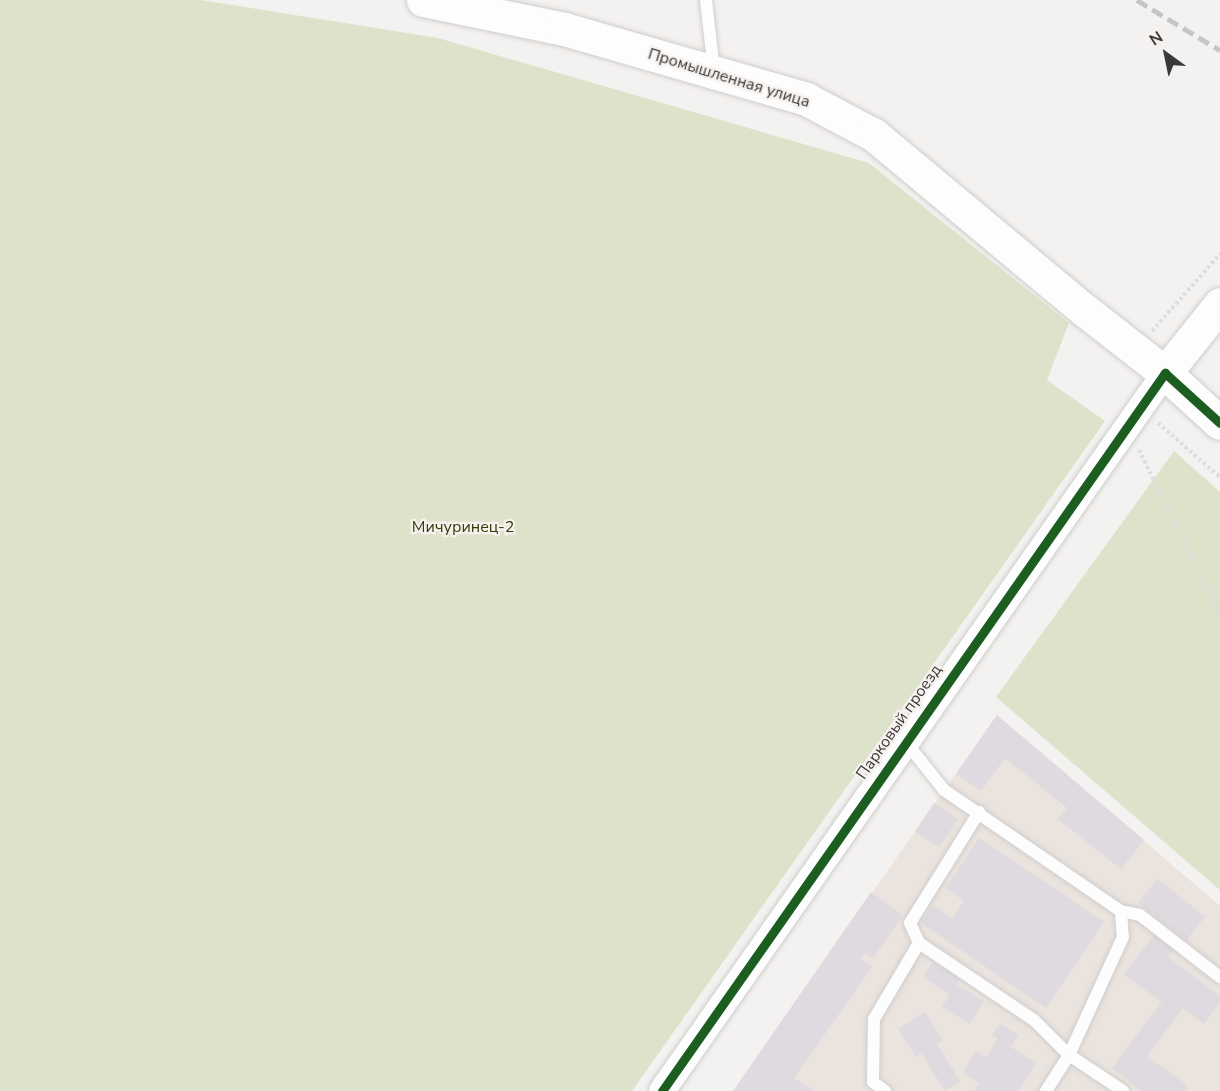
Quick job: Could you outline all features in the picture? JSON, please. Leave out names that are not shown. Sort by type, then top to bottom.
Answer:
[{"type":"main road","name":"Промышленная улица","points":[[423,0],[564,29],[806,99],[874,135],[1165,373],[1220,423]]},
{"type":"main road","points":[[1165,373],[1220,304]]},
{"type":"street","name":"Парковый проезд","points":[[662,1091],[905,740],[1165,373]]},
{"type":"lane","points":[[706,0],[714,72]]},
{"type":"lane","points":[[905,740],[945,790],[1122,911],[1140,915],[1220,977]]},
{"type":"lane","points":[[979,812],[910,922],[919,943],[1035,1021],[1069,1055],[1123,1091]]},
{"type":"lane","points":[[1046,1091],[1069,1055],[1123,937],[1122,911]]},
{"type":"lane","points":[[885,1091],[873,1083],[874,1018],[919,943]]},
{"type":"path","points":[[1136,350],[1220,254]]},
{"type":"path","points":[[1146,398],[1157,422],[1220,477]]},
{"type":"path","points":[[1151,430],[1157,422]]},
{"type":"path","points":[[1138,447],[1220,614]]},
{"type":"shaded area","points":[[997,715],[1220,906],[1220,1091],[733,1091]]},
{"type":"green space","name":"Мичуринец-2","points":[[0,0],[201,0],[438,38],[869,163],[1069,323],[1047,380],[1105,421],[632,1091],[0,1091]]},
{"type":"green space","points":[[1174,451],[1220,492],[1220,890],[996,697]]},
{"type":"building","points":[[997,715],[1144,840],[1121,869],[1058,819],[1067,808],[1005,758],[981,791],[956,774]]},
{"type":"building","points":[[934,803],[958,819],[939,847],[915,831]]},
{"type":"building","points":[[979,838],[1104,922],[1046,1008],[921,923],[933,905],[952,919],[964,901],[946,888]]},
{"type":"building","points":[[1157,879],[1205,917],[1187,940],[1139,903]]},
{"type":"building","points":[[871,892],[903,915],[873,958],[865,953],[860,959],[872,967],[794,1078],[814,1091],[733,1091]]},
{"type":"building","points":[[1154,935],[1174,949],[1168,957],[1220,996],[1220,1003],[1204,1024],[1183,1008],[1147,1056],[1188,1086],[1184,1091],[1142,1091],[1112,1068],[1162,1002],[1124,974]]},
{"type":"building","points":[[933,962],[960,979],[956,984],[984,1002],[970,1024],[942,1007],[950,994],[923,977]]},
{"type":"building","points":[[925,1012],[943,1040],[937,1044],[960,1081],[945,1091],[921,1053],[916,1057],[898,1029]]},
{"type":"building","points":[[1000,1024],[1018,1035],[1011,1047],[1036,1063],[1018,1091],[974,1091],[979,1083],[963,1073],[976,1051],[986,1057],[998,1039],[992,1035]]},
{"type":"railway","points":[[1137,0],[1220,50]]},
{"type":"cycle path","points":[[662,1091],[1165,373],[1220,423]]}]
